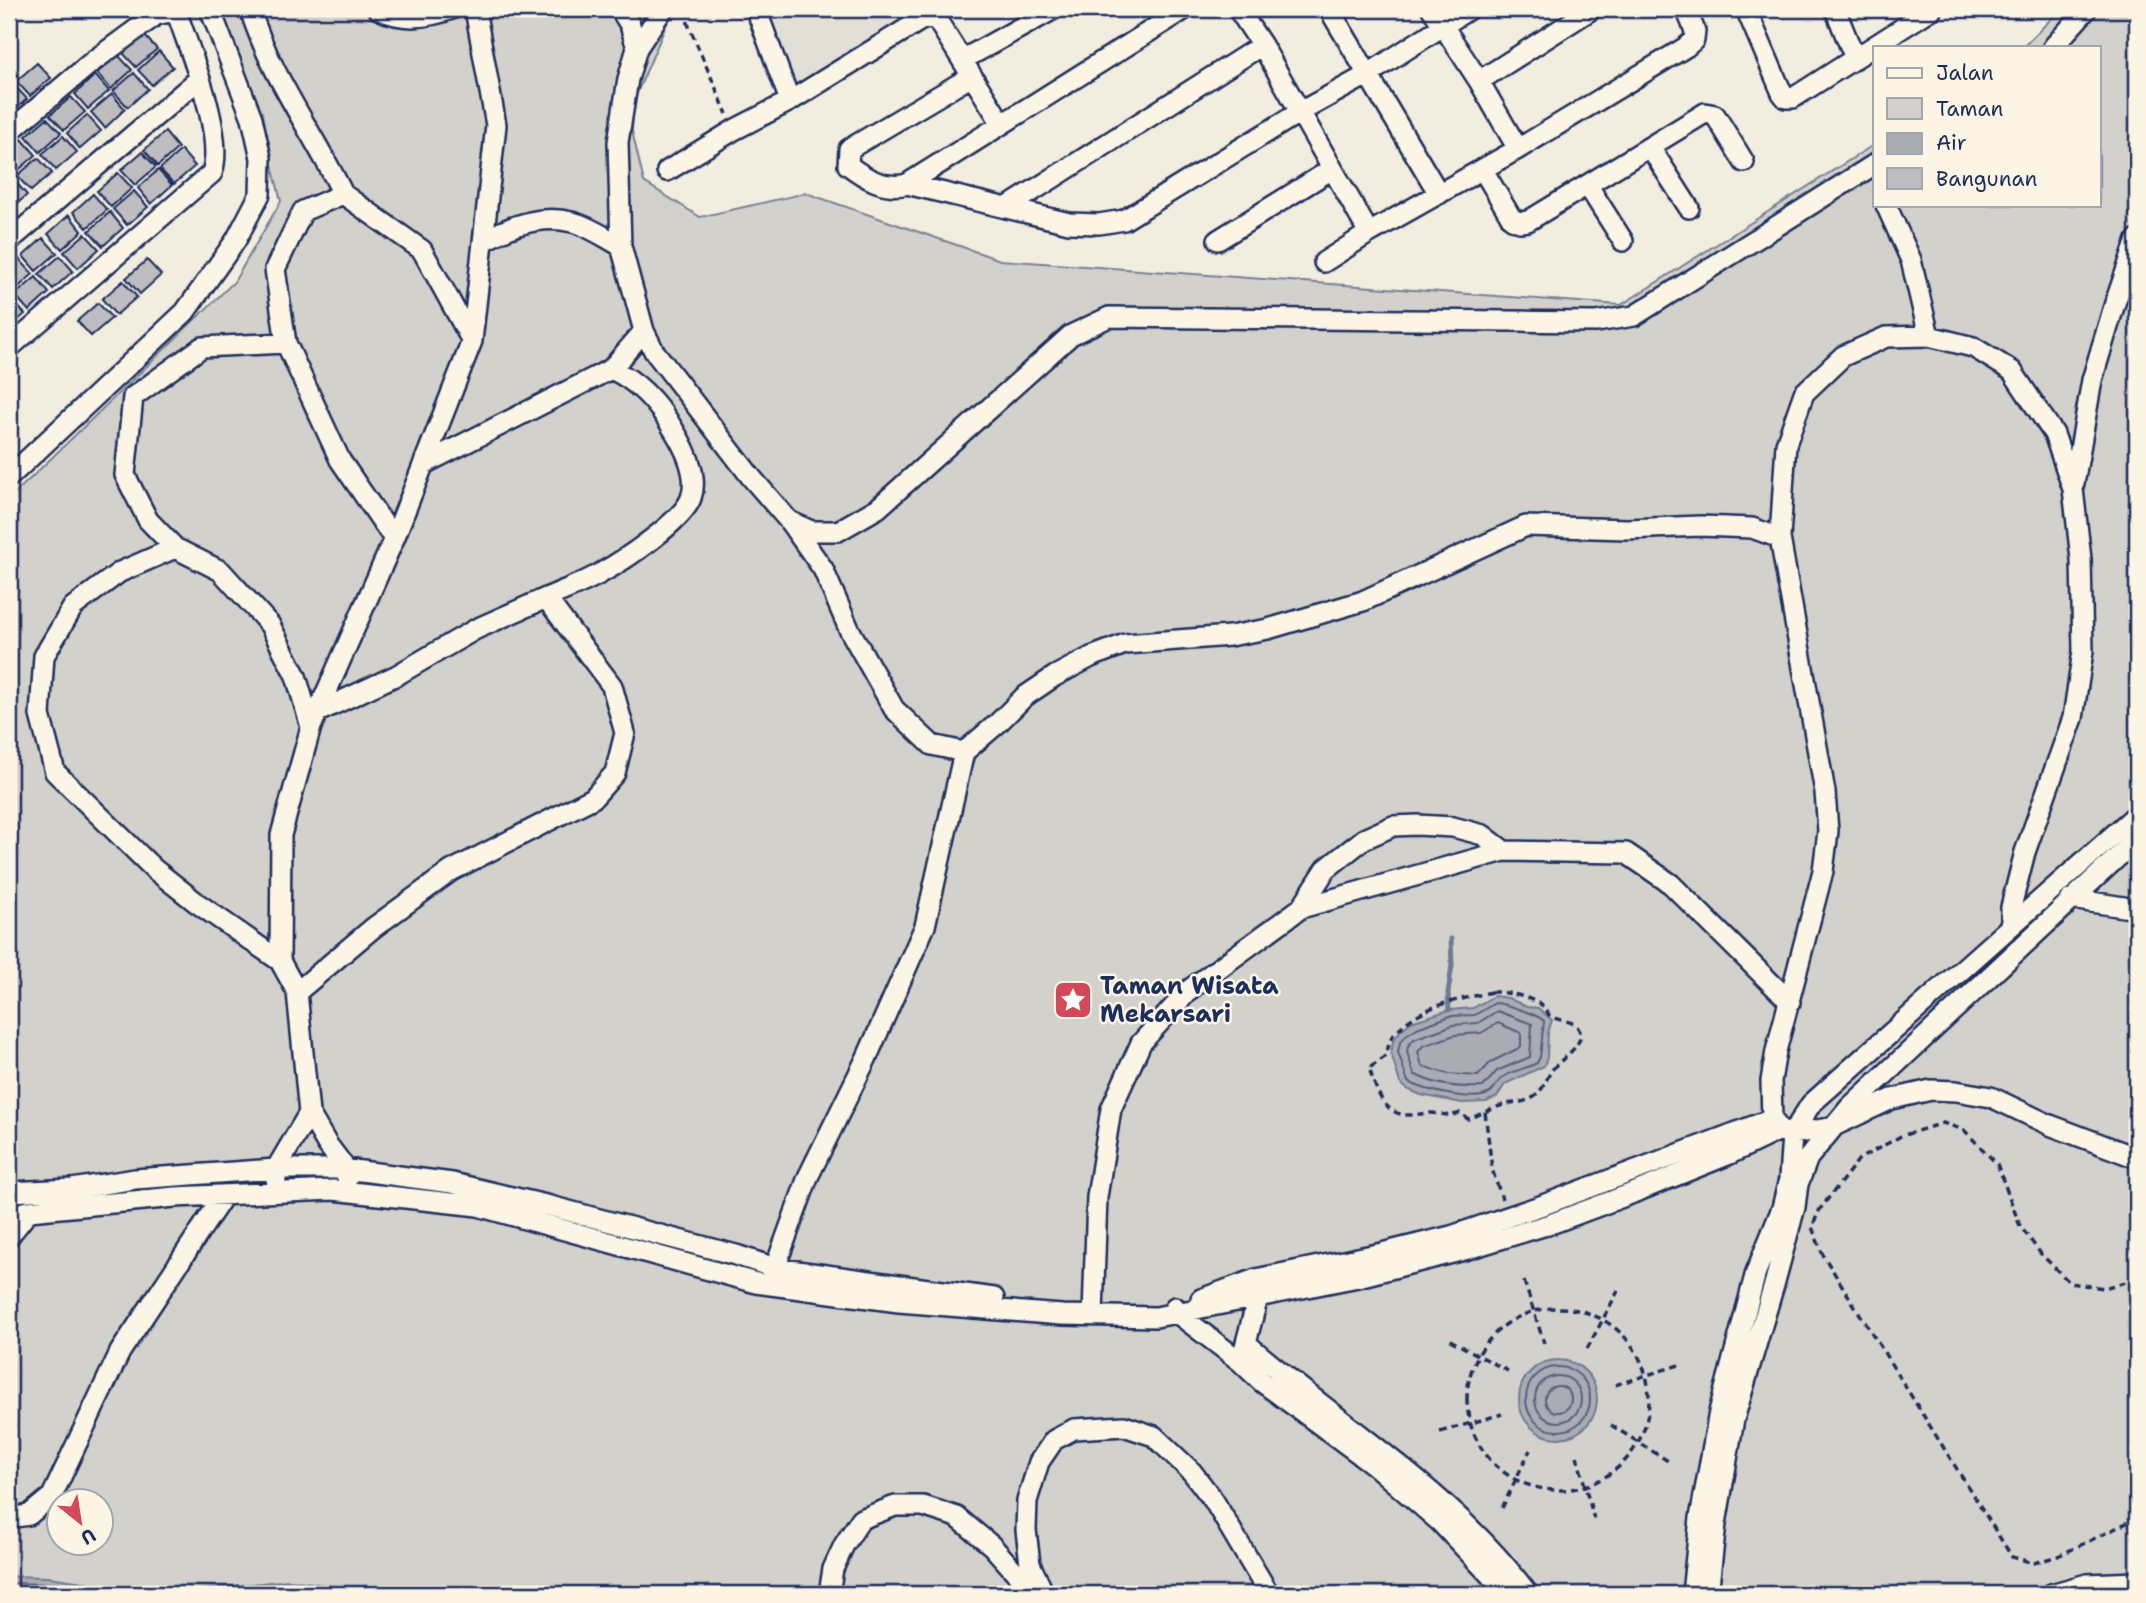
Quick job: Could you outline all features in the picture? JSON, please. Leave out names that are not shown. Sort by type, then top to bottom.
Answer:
[{"type":"street","points":[[9,477],[185,312],[236,240],[260,194],[261,158],[252,118],[210,9]]},
{"type":"street","points":[[250,9],[277,76],[343,194],[422,250],[472,341]]},
{"type":"street","points":[[378,9],[388,14],[426,18],[452,9]]},
{"type":"street","points":[[280,961],[281,835],[314,720],[394,539],[472,341],[496,125],[475,9]]},
{"type":"street","points":[[621,9],[630,24],[637,48]]},
{"type":"street","points":[[663,9],[637,48],[628,79],[618,142],[621,246],[645,331],[654,351],[751,477],[789,521],[823,569],[849,629],[894,709],[932,745],[964,752]]},
{"type":"street","points":[[756,9],[790,101]]},
{"type":"street","points":[[1054,9],[849,149],[848,164],[863,177],[894,187],[907,184],[1185,9]]},
{"type":"street","points":[[1238,9],[1262,45],[1369,233]]},
{"type":"street","points":[[1329,9],[1439,194]]},
{"type":"street","points":[[907,184],[1069,223],[1099,224],[1124,220],[1300,112],[1367,75],[1438,17],[1469,9]]},
{"type":"street","points":[[1479,81],[1592,9]]},
{"type":"street","points":[[1324,262],[1686,47],[1694,40],[1695,31],[1686,9]]},
{"type":"street","points":[[1746,9],[1786,97],[1793,97],[1932,9]]},
{"type":"street","points":[[1835,9],[1854,57]]},
{"type":"street","points":[[2054,46],[2087,9]]},
{"type":"street","points":[[9,132],[92,62],[162,12],[170,12],[178,16],[216,143],[212,173],[9,348]]},
{"type":"street","points":[[667,170],[734,130],[790,101],[930,17],[937,20],[1002,124]]},
{"type":"street","points":[[1438,17],[1518,149]]},
{"type":"street","points":[[1006,208],[1262,45]]},
{"type":"street","points":[[9,241],[199,79]]},
{"type":"street","points":[[1483,170],[1512,219],[1520,222],[1528,221],[1588,186],[1705,113],[1715,115],[1744,162]]},
{"type":"street","points":[[1650,148],[1689,208]]},
{"type":"street","points":[[1218,240],[1332,169]]},
{"type":"street","points":[[789,521],[811,531],[838,531],[878,508],[1071,335],[1109,317],[1596,322],[1634,316],[1872,171]]},
{"type":"street","points":[[1588,186],[1623,241]]},
{"type":"street","points":[[343,194],[303,211],[275,269],[286,343],[340,460],[394,539]]},
{"type":"street","points":[[1886,206],[1911,260],[1929,336]]},
{"type":"street","points":[[484,241],[501,231],[541,219],[574,222],[621,246]]},
{"type":"street","points":[[2073,489],[2092,380],[2137,240]]},
{"type":"street","points":[[424,464],[611,369],[645,331]]},
{"type":"street","points":[[1692,1594],[1700,1518],[1719,1412],[1756,1272],[1782,1208],[1789,1179],[1781,1128],[1770,1107],[1774,1061],[1823,871],[1828,831],[1825,792],[1780,538],[1786,444],[1804,393],[1843,356],[1886,337],[1929,336],[1973,347],[2012,371],[2054,434],[2073,489],[2081,559],[2083,652],[2073,718],[2025,852],[2011,907],[2011,926]]},
{"type":"street","points":[[286,343],[201,347],[133,397],[125,475],[148,520],[175,548],[221,571],[270,625],[296,676],[314,720]]},
{"type":"street","points":[[314,720],[476,629],[601,573],[668,527],[691,498],[693,473],[683,445],[665,415],[626,375],[611,369]]},
{"type":"street","points":[[773,1277],[808,1177],[867,1057],[925,926],[964,752],[1024,697],[1055,676],[1091,657],[1125,645],[1230,636],[1268,629],[1363,601],[1526,526],[1627,529],[1700,526],[1752,528],[1780,538]]},
{"type":"street","points":[[175,548],[120,572],[73,607],[44,656],[40,715],[55,772],[154,869],[197,903],[280,961],[297,992],[309,1113],[346,1169],[347,1191]]},
{"type":"street","points":[[297,992],[373,928],[452,871],[593,797],[615,773],[625,733],[612,685],[547,598]]},
{"type":"street","points":[[1257,1288],[1358,1277],[1468,1249],[1553,1223],[1730,1154],[1781,1128],[2137,814]]},
{"type":"street","points":[[1301,908],[1325,869],[1364,839],[1394,826],[1453,827],[1483,835],[1504,851]]},
{"type":"street","points":[[1708,1594],[1716,1524],[1734,1419],[1774,1285],[1795,1207],[1798,1184],[1808,1158],[1850,1107],[2137,839]]},
{"type":"street","points":[[1093,1309],[1097,1197],[1111,1109],[1141,1044],[1189,990],[1301,908],[1504,851],[1626,853],[1671,884],[1790,1002]]},
{"type":"street","points":[[2071,899],[2137,909]]},
{"type":"street","points":[[9,1215],[175,1197],[347,1191],[478,1206],[756,1283],[773,1277],[1093,1309],[1143,1306],[1176,1308],[1451,1236],[1781,1128],[1830,1128],[1892,1099],[1931,1090],[1991,1097],[2050,1125],[2137,1158]]},
{"type":"street","points":[[275,1193],[276,1169],[309,1113]]},
{"type":"street","points":[[9,1192],[72,1189],[135,1179],[276,1169],[346,1169],[452,1183],[489,1192],[736,1255],[773,1277]]},
{"type":"street","points":[[9,1518],[29,1515],[52,1496],[120,1352],[224,1195]]},
{"type":"street","points":[[9,1236],[29,1211]]},
{"type":"street","points":[[1257,1288],[1244,1353],[1262,1382],[1373,1465],[1440,1522],[1508,1594]]},
{"type":"street","points":[[1176,1308],[1244,1353],[1275,1368],[1384,1451],[1451,1508],[1528,1594]]},
{"type":"street","points":[[1044,1594],[1030,1564],[1026,1530],[1027,1501],[1039,1462],[1054,1440],[1074,1429],[1110,1426],[1124,1426],[1154,1436],[1176,1455],[1214,1501],[1269,1594]]},
{"type":"street","points":[[829,1594],[833,1569],[844,1545],[861,1519],[895,1506],[923,1506],[957,1517],[992,1546],[1035,1594]]},
{"type":"street","points":[[2051,1594],[2087,1584],[2137,1582]]},
{"type":"path","points":[[687,9],[688,24],[734,130]]},
{"type":"path","points":[[1491,992],[1511,993],[1538,1003],[1549,1015],[1576,1025],[1580,1030],[1579,1040],[1574,1049],[1558,1062],[1539,1094],[1526,1101],[1501,1105],[1496,1110],[1485,1112],[1468,1119],[1460,1113],[1404,1115],[1386,1107],[1376,1091],[1369,1068],[1386,1054],[1394,1034],[1415,1014],[1451,1000],[1491,992]]},
{"type":"path","points":[[1485,1112],[1492,1169],[1508,1217]]},
{"type":"path","points":[[2137,1279],[2104,1288],[2070,1283],[2041,1254],[2020,1226],[1997,1164],[1964,1130],[1942,1123],[1901,1136],[1859,1159],[1820,1209],[1812,1227],[1823,1255],[2012,1557],[2034,1563],[2058,1556],[2137,1518]]},
{"type":"path","points":[[1524,1281],[1544,1343]]},
{"type":"path","points":[[1587,1349],[1618,1291]]},
{"type":"path","points":[[1569,1308],[1602,1318],[1632,1344],[1647,1375],[1650,1387],[1649,1416],[1639,1443],[1625,1463],[1595,1484],[1586,1487],[1559,1491],[1531,1487],[1506,1475],[1478,1443],[1472,1423],[1466,1395],[1477,1354],[1497,1331],[1533,1310],[1569,1308]]},
{"type":"path","points":[[1450,1340],[1508,1371]]},
{"type":"path","points":[[1615,1385],[1679,1365]]},
{"type":"path","points":[[1440,1432],[1502,1414]]},
{"type":"path","points":[[1611,1425],[1668,1461]]},
{"type":"path","points":[[1502,1508],[1530,1450]]},
{"type":"path","points":[[1577,1456],[1594,1519]]},
{"type":"shaded area","points":[[749,9],[965,9],[798,104]]},
{"type":"green space","name":"Taman Wisata Mekarsari","points":[[210,9],[673,9],[634,100],[632,131],[644,182],[700,217],[806,193],[1000,260],[1621,305],[1873,145],[1873,206],[2100,206],[2100,46],[2024,46],[2061,9],[2137,9],[2137,1594],[9,1594],[9,499],[234,282],[281,201],[258,109]]},
{"type":"water","points":[[1494,996],[1538,1008],[1552,1020],[1544,1066],[1505,1084],[1497,1097],[1486,1102],[1462,1103],[1421,1095],[1400,1083],[1391,1053],[1393,1041],[1401,1030],[1411,1022],[1449,1010],[1473,1008]]},
{"type":"water","points":[[1558,1360],[1573,1363],[1586,1371],[1594,1384],[1597,1399],[1594,1414],[1586,1427],[1573,1435],[1558,1438],[1543,1435],[1530,1427],[1522,1414],[1519,1399],[1522,1384],[1530,1371],[1543,1363]]},
{"type":"water","points":[[9,1576],[49,1577],[165,1594],[9,1594]]},
{"type":"water","points":[[289,1580],[362,1590],[366,1594],[165,1594]]},
{"type":"building","points":[[142,33],[157,49],[136,67],[122,52]]},
{"type":"building","points":[[159,51],[173,67],[152,85],[138,70]]},
{"type":"building","points":[[118,55],[132,70],[111,89],[97,73]]},
{"type":"building","points":[[37,63],[51,78],[30,96],[16,81]]},
{"type":"building","points":[[134,73],[148,89],[128,107],[113,91]]},
{"type":"building","points":[[95,75],[109,91],[88,109],[75,94]]},
{"type":"building","points":[[13,84],[27,99],[9,115],[9,87]]},
{"type":"building","points":[[112,94],[125,109],[105,128],[91,112]]},
{"type":"building","points":[[71,97],[85,112],[64,130],[50,115]]},
{"type":"building","points":[[87,115],[101,131],[80,149],[67,133]]},
{"type":"building","points":[[47,118],[61,133],[40,152],[26,136]]},
{"type":"building","points":[[165,132],[178,148],[158,166],[144,150]]},
{"type":"building","points":[[63,136],[77,152],[56,170],[42,154]]},
{"type":"building","points":[[22,139],[36,155],[15,173],[9,166],[9,151]]},
{"type":"building","points":[[181,150],[195,166],[174,184],[160,169]]},
{"type":"building","points":[[142,152],[156,167],[135,185],[121,170]]},
{"type":"building","points":[[38,158],[52,173],[31,191],[17,176]]},
{"type":"building","points":[[158,170],[172,185],[151,204],[138,188]]},
{"type":"building","points":[[118,173],[132,188],[111,207],[97,191]]},
{"type":"building","points":[[13,179],[27,195],[9,211],[9,183]]},
{"type":"building","points":[[134,191],[148,207],[127,225],[113,209]]},
{"type":"building","points":[[93,194],[107,210],[87,228],[73,212]]},
{"type":"building","points":[[110,212],[123,228],[103,246],[89,231]]},
{"type":"building","points":[[69,215],[82,231],[62,249],[48,234]]},
{"type":"building","points":[[85,234],[99,249],[78,268],[64,252]]},
{"type":"building","points":[[43,238],[57,253],[36,271],[23,256]]},
{"type":"building","points":[[60,256],[73,271],[53,289],[39,274]]},
{"type":"building","points":[[19,259],[33,274],[12,293],[9,289],[9,268]]},
{"type":"building","points":[[147,260],[161,275],[140,294],[126,278]]},
{"type":"building","points":[[36,277],[49,293],[29,311],[15,295]]},
{"type":"building","points":[[123,281],[137,297],[116,315],[102,299]]},
{"type":"building","points":[[9,300],[25,314],[9,328]]},
{"type":"building","points":[[98,303],[112,318],[91,336],[77,321]]},
{"type":"waterway","points":[[1449,1010],[1451,939]]},
{"type":"place","name":"Taman Wisata Mekarsari","points":[[1073,1000]]}]
